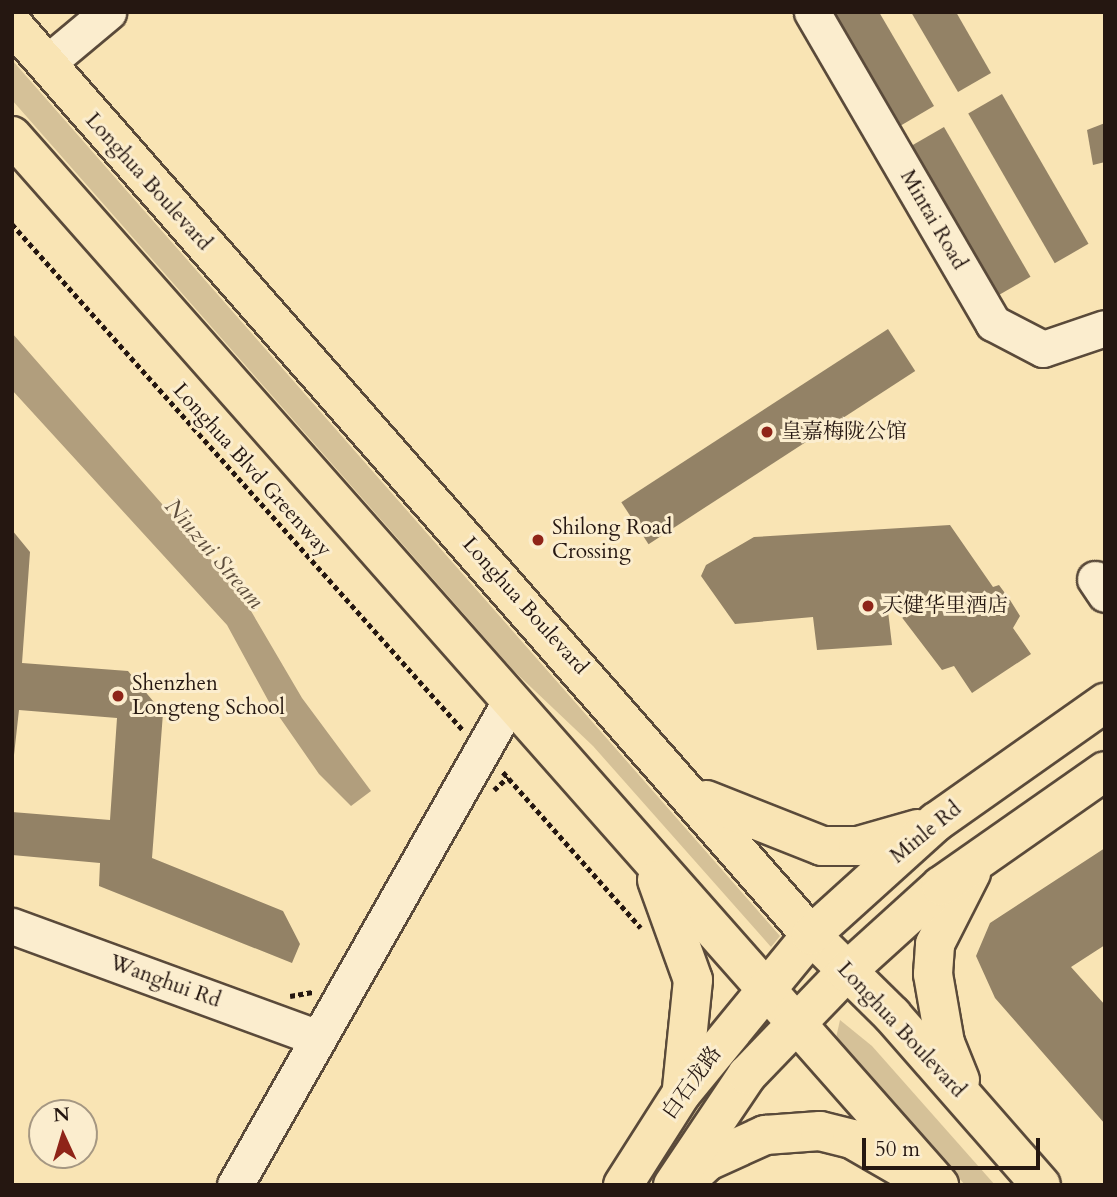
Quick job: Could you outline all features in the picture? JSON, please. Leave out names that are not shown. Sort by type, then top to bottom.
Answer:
[{"type":"main road","name":"Longhua Boulevard","points":[[12,24],[691,792],[811,935],[980,1115],[1041,1185]]},
{"type":"main road","points":[[12,136],[509,703],[800,1022],[939,1185]]},
{"type":"main road","name":"Minle Rd","points":[[768,986],[811,935],[936,822],[1105,703]]},
{"type":"main road","points":[[800,1022],[846,972],[941,886],[1105,771]]},
{"type":"main road","points":[[691,792],[769,830],[822,846],[889,840],[936,822]]},
{"type":"main road","points":[[624,828],[660,886],[693,980],[681,1094]]},
{"type":"main road","points":[[979,860],[949,908],[935,943],[933,974],[945,1043],[980,1115]]},
{"type":"main road","name":"白石龙路","points":[[624,1185],[681,1094],[768,986]]},
{"type":"main road","name":"白石龙路","points":[[673,1185],[747,1075],[800,1022]]},
{"type":"main road","points":[[682,1185],[708,1161],[765,1135],[820,1131],[887,1156],[928,1185]]},
{"type":"street","points":[[47,63],[108,12]]},
{"type":"street","name":"Mintai Road","points":[[812,12],[993,323],[1043,349],[1105,328]]},
{"type":"street","points":[[235,1185],[477,749],[509,703]]},
{"type":"street","name":"Wanghui Rd","points":[[12,926],[318,1038]]},
{"type":"path","name":"Longhua Blvd Greenway","points":[[12,224],[477,749],[644,931]]},
{"type":"path","points":[[458,725],[477,749]]},
{"type":"path","points":[[279,996],[324,984]]},
{"type":"shaded area","points":[[12,60],[780,936],[771,947],[593,746],[515,672],[12,100]]},
{"type":"shaded area","points":[[12,333],[241,594],[302,698],[371,791],[351,806],[319,774],[269,702],[227,625],[12,390]]},
{"type":"shaded area","points":[[840,1020],[872,1046],[995,1185],[965,1185],[836,1038]]},
{"type":"building","points":[[834,12],[879,12],[934,106],[900,126]]},
{"type":"building","points":[[911,12],[956,12],[991,73],[958,92]]},
{"type":"building","points":[[1002,94],[1088,244],[1055,263],[968,114]]},
{"type":"building","points":[[1105,123],[1105,162],[1093,165],[1087,130]]},
{"type":"building","points":[[944,127],[1030,277],[998,296],[911,146]]},
{"type":"building","name":"皇嘉梅陇公馆","points":[[888,329],[915,371],[649,544],[621,502]]},
{"type":"building","name":"天健华里酒店","points":[[950,525],[993,587],[999,585],[1010,600],[1020,616],[1013,628],[1031,654],[972,693],[954,666],[942,670],[897,611],[888,611],[892,645],[817,650],[813,617],[735,624],[701,576],[706,565],[754,537]]},
{"type":"building","points":[[12,530],[30,552],[22,663],[128,671],[163,713],[152,858],[283,911],[300,944],[292,963],[99,886],[100,863],[12,855],[12,812],[110,820],[117,718],[19,710],[12,773]]},
{"type":"building","points":[[1105,848],[1105,945],[1071,967],[1105,1005],[1105,1124],[995,998],[976,956],[990,923]]},
{"type":"place","name":"皇嘉梅陇公馆","points":[[767,432]]},
{"type":"place","name":"Shilong Road Crossing","points":[[538,540]]},
{"type":"place","name":"天健华里酒店","points":[[868,606]]},
{"type":"place","name":"Shenzhen Longteng School","points":[[118,696]]},
{"type":"water label","name":"Niuzui Stream","points":[[214,554]]}]
